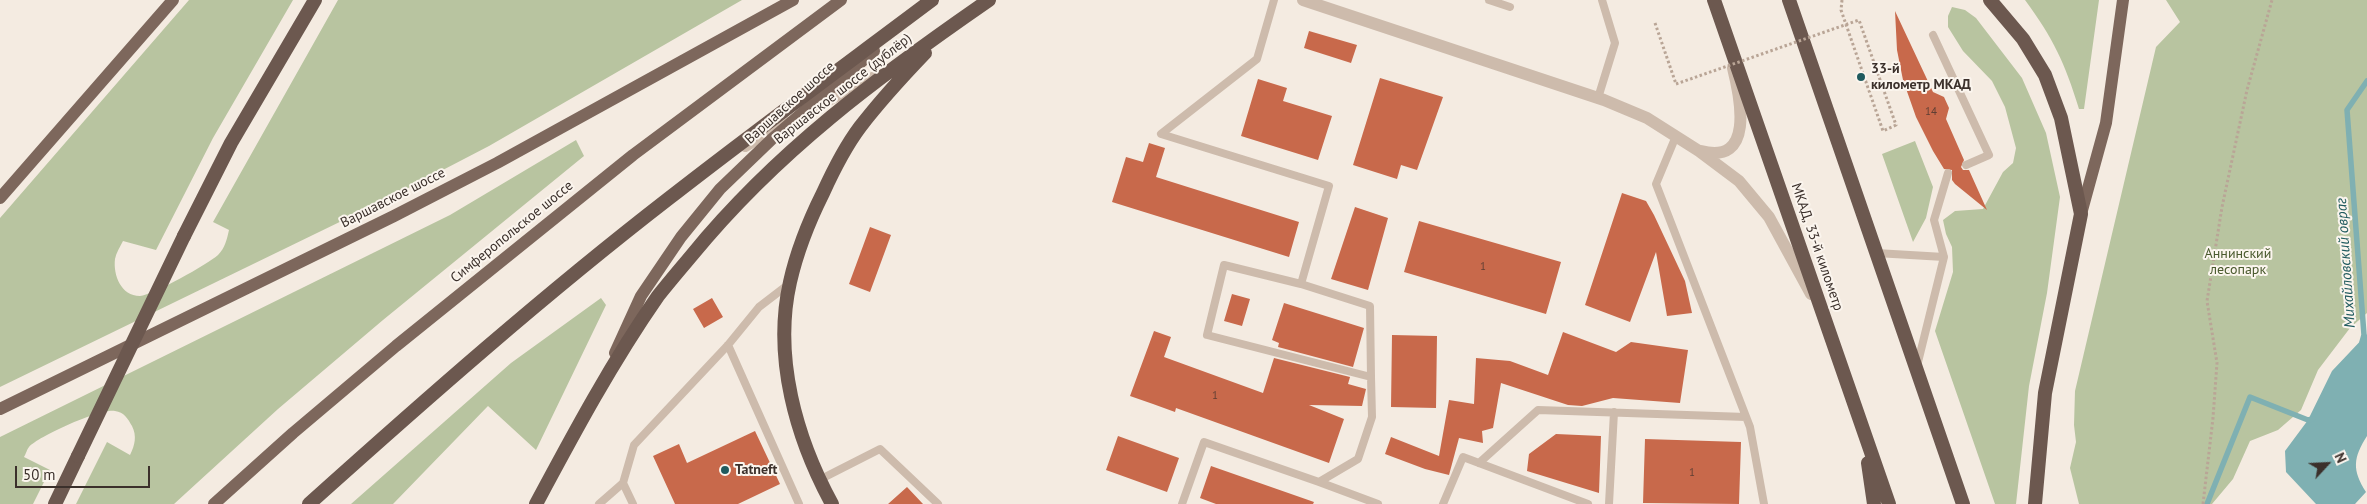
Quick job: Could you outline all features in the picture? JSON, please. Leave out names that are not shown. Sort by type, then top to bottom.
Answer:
[{"type":"highway","points":[[54,504],[231,143],[315,0]]},
{"type":"highway","points":[[309,504],[433,393],[557,288],[712,165],[932,0]]},
{"type":"highway","name":"Варшавское шоссе (дублёр)","points":[[601,382],[659,294],[745,194],[795,146],[947,29],[989,0]]},
{"type":"highway","name":"МКАД, 33-й километр","points":[[1714,0],[1889,504]]},
{"type":"highway","points":[[1788,0],[1963,504]]},
{"type":"highway","points":[[1990,0],[2023,39],[2044,75],[2061,118],[2081,214],[2045,393],[2034,504]]},
{"type":"highway","points":[[832,504],[819,480],[802,438],[792,400],[787,361],[786,324],[790,283],[799,251],[815,209],[835,167],[859,129],[947,29]]},
{"type":"highway","points":[[1842,369],[1868,465],[1874,504]]},
{"type":"highway","name":"Варшавское шоссе","points":[[536,504],[601,382]]},
{"type":"main road","points":[[0,198],[172,0]]},
{"type":"main road","name":"Варшавское шоссе","points":[[0,409],[471,176],[793,0]]},
{"type":"main road","name":"Симферопольское шоссе","points":[[214,504],[396,346],[633,155],[841,0]]},
{"type":"main road","name":"Варшавское шоссе","points":[[601,382],[641,296],[681,237],[720,189],[800,114],[932,0]]},
{"type":"main road","points":[[2081,214],[2106,123],[2123,0]]},
{"type":"street","points":[[1302,0],[1598,98],[1647,118],[1676,136],[1739,181],[1769,217],[1827,326]]},
{"type":"street","points":[[1699,151],[1714,154],[1727,152],[1737,141],[1741,124],[1736,79],[1720,18]]},
{"type":"street","points":[[712,165],[800,114],[898,66]]},
{"type":"lane","points":[[1274,0],[1256,59],[1161,134],[1329,186],[1301,284]]},
{"type":"lane","points":[[1489,0],[1510,7]]},
{"type":"lane","points":[[1598,98],[1615,43],[1602,0]]},
{"type":"lane","points":[[1933,35],[1989,155],[1966,164]]},
{"type":"lane","points":[[1676,136],[1656,184],[1750,427],[1764,504]]},
{"type":"lane","points":[[1916,368],[1944,257],[1934,220],[1948,173]]},
{"type":"lane","points":[[1876,253],[1944,257]]},
{"type":"lane","points":[[1319,482],[1358,459],[1372,416],[1370,306],[1301,284],[1224,265],[1207,335],[1371,377]]},
{"type":"lane","points":[[599,504],[623,483],[634,445],[728,345],[759,307],[790,283]]},
{"type":"lane","points":[[728,345],[800,504]]},
{"type":"lane","points":[[1480,463],[1538,410],[1746,416]]},
{"type":"lane","points":[[1608,504],[1614,412]]},
{"type":"lane","points":[[1182,504],[1204,442],[1378,504]]},
{"type":"lane","points":[[819,480],[880,449],[938,504]]},
{"type":"lane","points":[[1442,504],[1463,457],[1588,504]]},
{"type":"lane","points":[[623,483],[633,504]]},
{"type":"path","points":[[1655,22],[1676,84],[1859,20],[1896,125],[1883,131],[1841,10],[1842,0]]},
{"type":"path","points":[[2204,504],[2217,363],[2207,301],[2222,207],[2272,0]]},
{"type":"green space","points":[[189,0],[293,0],[213,138],[156,250],[123,241],[118,250],[115,265],[117,278],[123,289],[133,295],[147,294],[168,285],[218,255],[225,243],[229,230],[213,222],[338,0],[742,0],[489,146],[387,199],[0,387],[0,218]]},
{"type":"green space","points":[[2025,0],[2099,0],[2084,109],[2079,109],[2069,78],[2057,51]]},
{"type":"green space","name":"Аннинский лесопарк","points":[[2166,0],[2367,0],[2367,313],[2350,328],[2318,370],[2301,410],[2278,430],[2250,441],[2233,479],[2212,504],[2079,504],[2070,468],[2076,442],[2074,425],[2075,391],[2156,47],[2180,22]]},
{"type":"green space","points":[[1952,7],[1965,10],[1976,18],[2022,78],[2046,133],[2060,197],[2047,293],[2029,386],[2016,504],[1995,504],[1935,331],[1953,272],[1952,247],[1946,234],[1943,220],[1955,211],[1983,209],[2003,172],[2013,163],[2016,148],[2005,107],[1992,81],[1963,51],[1948,27],[1948,16]]},
{"type":"green space","points":[[576,140],[584,156],[383,320],[278,409],[174,504],[76,504],[107,442],[130,455],[132,451],[135,441],[134,430],[130,423],[121,413],[108,411],[70,424],[45,436],[29,447],[24,457],[50,470],[33,504],[0,504],[0,437],[450,215]]},
{"type":"green space","points":[[1915,141],[1933,187],[1926,218],[1913,242],[1882,154]]},
{"type":"green space","points":[[601,298],[606,305],[536,450],[488,406],[393,504],[351,504],[511,363]]},
{"type":"water","points":[[2367,334],[2367,436],[2359,451],[2356,464],[2358,477],[2366,492],[2355,504],[2316,504],[2286,472],[2285,451],[2308,420],[2332,371]]},
{"type":"building","points":[[1895,11],[1933,92],[1944,97],[1949,108],[1946,119],[1964,160],[1961,167],[1963,170],[1969,170],[1987,210],[1955,184],[1952,180],[1952,170],[1944,169],[1916,117],[1903,80],[1897,50]]},
{"type":"building","points":[[1309,31],[1357,45],[1351,63],[1304,48]]},
{"type":"building","points":[[1380,78],[1443,97],[1417,170],[1401,165],[1397,179],[1353,165]]},
{"type":"building","points":[[1258,79],[1287,88],[1283,101],[1332,116],[1318,160],[1241,136]]},
{"type":"building","points":[[1149,143],[1165,148],[1156,177],[1299,222],[1289,257],[1112,202],[1126,157],[1143,162]]},
{"type":"building","points":[[1622,193],[1646,201],[1685,281],[1692,313],[1667,316],[1656,252],[1630,322],[1585,305]]},
{"type":"building","points":[[1355,207],[1388,218],[1368,290],[1331,279]]},
{"type":"building","points":[[1419,221],[1561,262],[1546,314],[1404,272]]},
{"type":"building","points":[[870,227],[891,235],[870,292],[849,284]]},
{"type":"building","points":[[1232,294],[1250,299],[1242,326],[1224,321]]},
{"type":"building","points":[[712,298],[723,317],[704,328],[693,309]]},
{"type":"building","points":[[1284,303],[1364,328],[1353,367],[1278,347],[1279,343],[1272,340]]},
{"type":"building","points":[[1154,331],[1171,337],[1164,357],[1263,393],[1274,358],[1350,377],[1348,384],[1366,389],[1362,406],[1309,405],[1344,419],[1329,463],[1176,408],[1175,412],[1130,396]]},
{"type":"building","points":[[1563,332],[1616,352],[1631,342],[1688,350],[1680,403],[1613,398],[1582,406],[1568,405],[1501,383],[1493,428],[1482,431],[1483,443],[1459,438],[1449,475],[1425,469],[1385,454],[1391,437],[1439,456],[1449,400],[1474,404],[1476,358],[1510,361],[1548,375]]},
{"type":"building","points":[[1392,335],[1437,336],[1436,408],[1391,407]]},
{"type":"building","points":[[755,431],[780,484],[738,504],[675,504],[653,456],[679,444],[687,463]]},
{"type":"building","points":[[1556,434],[1601,436],[1599,493],[1527,471],[1529,454]]},
{"type":"building","points":[[1118,436],[1179,458],[1167,492],[1106,470]]},
{"type":"building","points":[[1645,439],[1741,442],[1739,504],[1643,503]]},
{"type":"building","points":[[1211,466],[1314,502],[1313,504],[1216,504],[1200,498]]},
{"type":"building","points":[[907,487],[923,504],[888,504]]},
{"type":"waterway","name":"Михайловский овраг","points":[[2362,342],[2364,335],[2347,110],[2367,81]]},
{"type":"waterway","name":"Михайловский овраг","points":[[2207,504],[2250,397],[2308,420],[2313,419]]},
{"type":"place","name":"33-й километр МКАД","points":[[1861,77]]},
{"type":"place","name":"Tatneft","points":[[725,470]]}]
